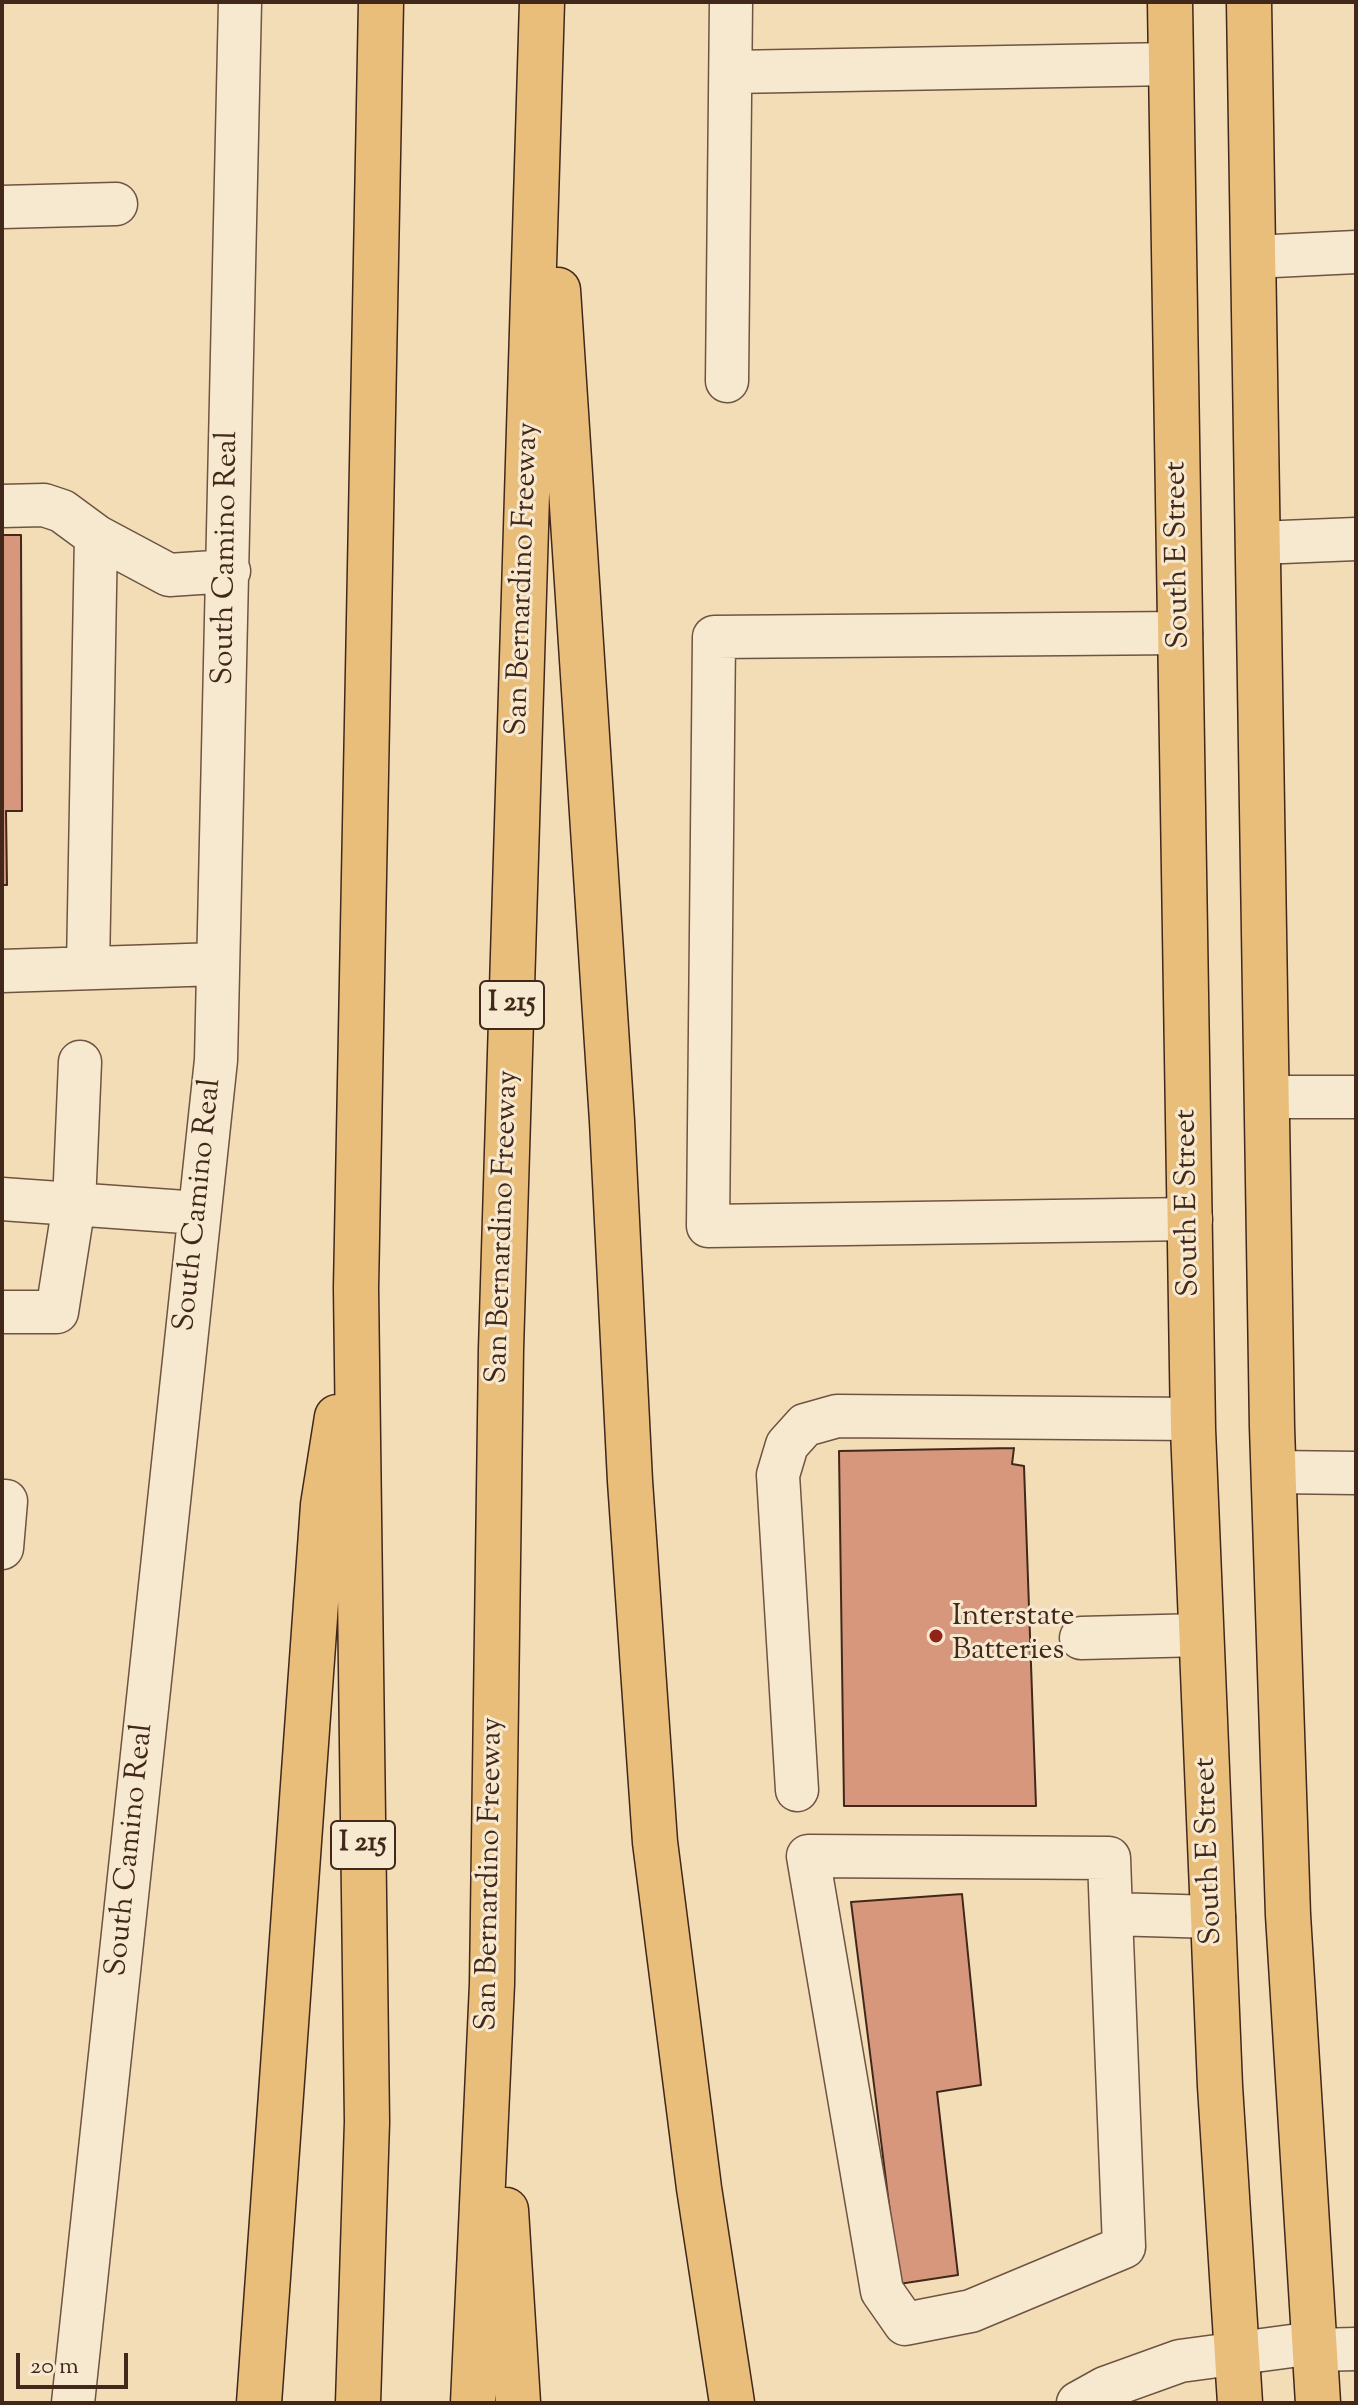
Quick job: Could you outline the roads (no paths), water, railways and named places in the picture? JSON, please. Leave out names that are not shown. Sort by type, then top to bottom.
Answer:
[{"type":"main road","name":"I 215","points":[[358,2403],[367,2122],[356,1288],[381,2]]},
{"type":"main road","name":"South E Street","points":[[1170,2],[1193,1419],[1220,2086],[1240,2403]]},
{"type":"main road","points":[[1249,2],[1274,1472],[1288,1915],[1328,2347],[1318,2403]]},
{"type":"main road","points":[[541,14],[612,1121],[630,1481],[655,1842],[699,2188],[732,2403]]},
{"type":"main road","name":"San Bernardino Freeway","points":[[473,2403],[492,1984],[502,1317],[541,14]]},
{"type":"main road","points":[[259,2403],[323,1505],[356,1288]]},
{"type":"main road","points":[[492,1984],[518,2403]]},
{"type":"street","name":"South Camino Real","points":[[73,2403],[216,1060],[240,2]]},
{"type":"street","points":[[727,381],[731,2]]},
{"type":"street","points":[[732,72],[1171,64]]},
{"type":"street","points":[[2,207],[116,204]]},
{"type":"street","points":[[1253,257],[1356,252]]},
{"type":"street","points":[[2,506],[44,505],[62,511],[96,536],[169,575],[229,571]]},
{"type":"street","points":[[88,967],[96,536]]},
{"type":"street","points":[[1258,543],[1356,539]]},
{"type":"street","points":[[1181,633],[714,637],[708,1226],[1191,1219]]},
{"type":"street","points":[[2,971],[218,964]]},
{"type":"street","points":[[2,1312],[57,1312],[74,1204],[80,1062]]},
{"type":"street","points":[[1268,1097],[1356,1097]]},
{"type":"street","points":[[2,1199],[199,1213]]},
{"type":"street","points":[[797,1790],[778,1475],[787,1445],[805,1425],[837,1416],[1193,1419]]},
{"type":"street","points":[[1274,1472],[1356,1473]]},
{"type":"street","points":[[2,1501],[6,1501],[2,1548]]},
{"type":"street","points":[[1081,1638],[1202,1635]]},
{"type":"street","points":[[808,1856],[1109,1858],[1111,1914],[1124,2247],[971,2311],[905,2324],[882,2291],[808,1856]]},
{"type":"street","points":[[1111,1914],[1214,1917]]},
{"type":"street","points":[[1078,2403],[1151,2369],[1193,2359],[1328,2347]]},
{"type":"place","name":"Interstate Batteries","points":[[936,1636]]}]
